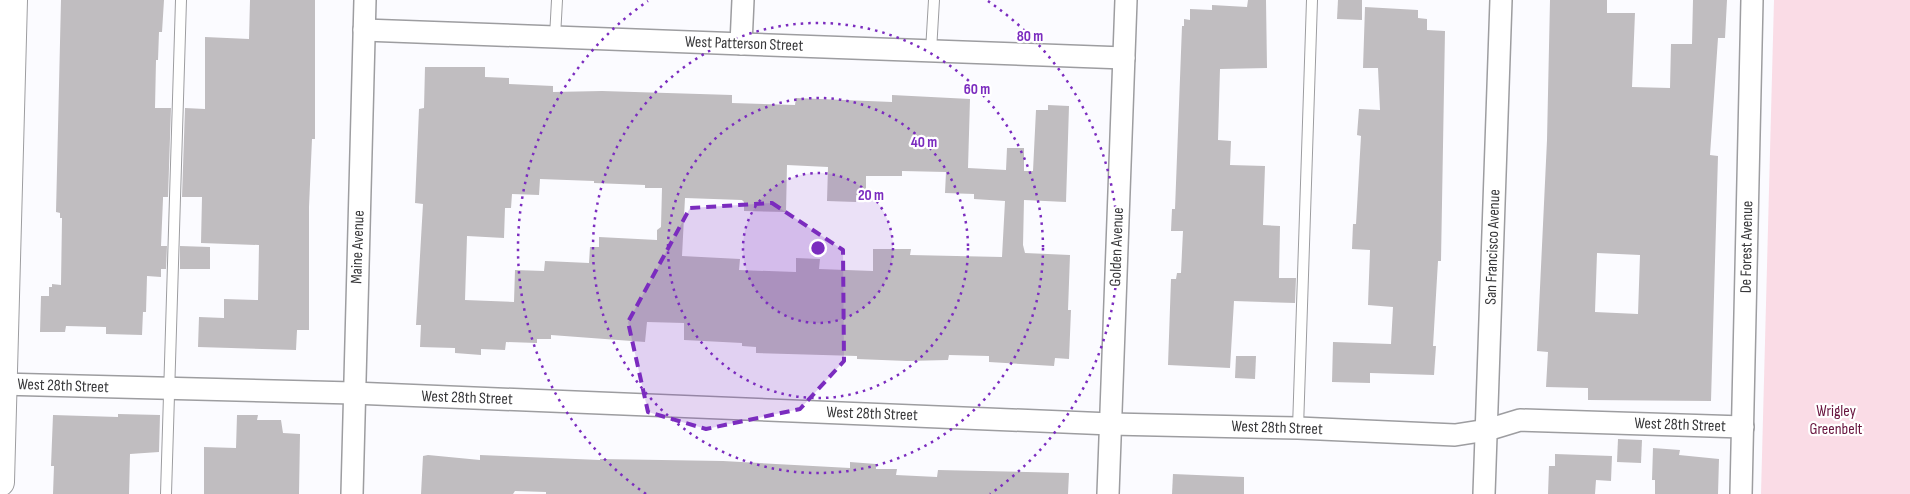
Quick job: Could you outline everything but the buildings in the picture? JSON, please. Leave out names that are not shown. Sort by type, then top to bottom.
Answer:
[{"type":"street","points":[[0,482],[13,0]]},
{"type":"street","name":"Maine Avenue","points":[[352,494],[355,429],[353,393],[365,0]]},
{"type":"street","points":[[742,44],[743,0]]},
{"type":"street","name":"Golden Avenue","points":[[1108,494],[1126,0]]},
{"type":"street","name":"San Francisco Avenue","points":[[1484,494],[1501,0]]},
{"type":"street","name":"De Forest Avenue","points":[[1741,494],[1752,0]]},
{"type":"street","name":"West Patterson Street","points":[[364,30],[1124,58]]},
{"type":"street","name":"West 28th Street","points":[[2,384],[353,393],[1111,424],[1298,428],[1455,435],[1487,430],[1520,420],[1743,427]]},
{"type":"lane","points":[[166,494],[181,0]]},
{"type":"lane","points":[[555,38],[557,0]]},
{"type":"lane","points":[[932,51],[934,0]]},
{"type":"lane","points":[[1298,428],[1312,0]]},
{"type":"highlighted area","points":[[772,203],[843,250],[844,361],[800,409],[706,429],[648,412],[628,322],[690,208]]},
{"type":"green space","name":"Wrigley Greenbelt","points":[[1774,0],[1910,0],[1910,494],[1761,494]]}]
